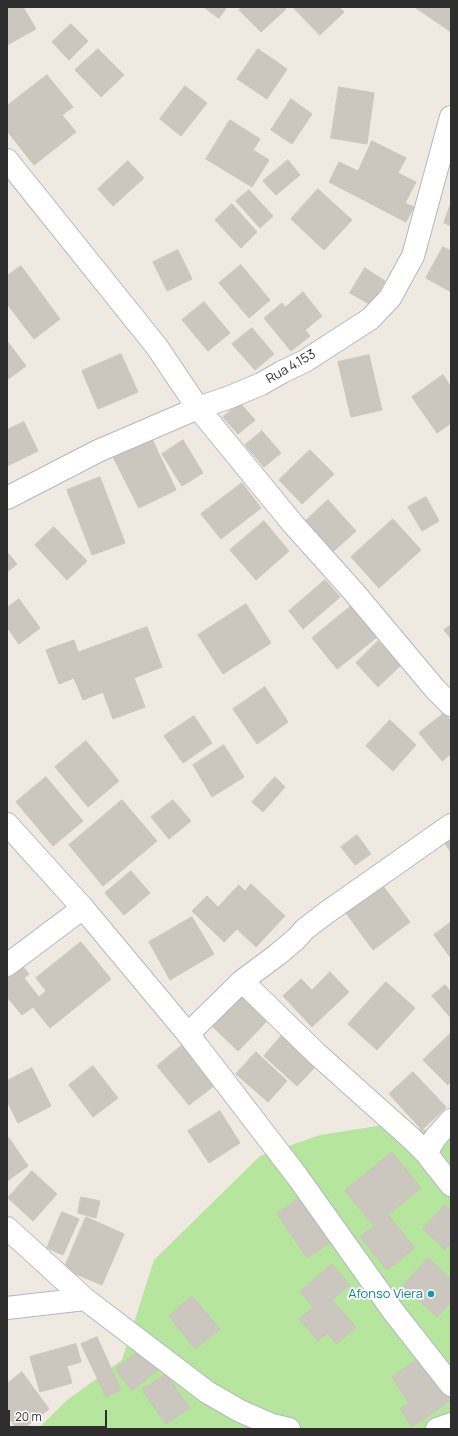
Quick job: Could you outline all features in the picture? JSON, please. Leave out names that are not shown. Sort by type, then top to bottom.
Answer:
[{"type":"street","name":"Rua 4.153","points":[[7,498],[98,451],[198,408],[230,398],[262,384],[305,361],[370,319],[390,298],[413,256],[451,117]]},
{"type":"street","points":[[7,160],[157,347],[198,408],[293,524],[353,591],[435,689],[451,705]]},
{"type":"street","points":[[7,824],[83,908],[188,1034],[297,1176],[393,1311],[451,1385]]},
{"type":"street","points":[[188,1034],[242,980],[277,956],[305,929],[451,825]]},
{"type":"street","points":[[7,965],[83,908]]},
{"type":"street","points":[[242,980],[317,1054],[390,1118],[426,1154],[451,1185]]},
{"type":"street","points":[[426,1154],[435,1138],[451,1120]]},
{"type":"street","points":[[7,1228],[85,1299],[207,1392],[240,1411],[272,1425],[289,1429]]},
{"type":"street","points":[[7,1308],[85,1299]]},
{"type":"street","points":[[437,1429],[451,1424]]},
{"type":"green space","points":[[390,1124],[451,1134],[451,1429],[38,1429],[66,1401],[122,1360],[154,1260],[260,1156],[320,1135]]},
{"type":"building","points":[[7,7],[23,7],[36,29],[7,45]]},
{"type":"building","points":[[204,7],[227,7],[219,18]]},
{"type":"building","points":[[243,7],[284,7],[286,9],[261,32],[239,10]]},
{"type":"building","points":[[293,7],[339,7],[344,12],[320,35]]},
{"type":"building","points":[[415,7],[451,7],[450,31]]},
{"type":"building","points":[[71,24],[88,41],[69,60],[52,42]]},
{"type":"building","points":[[98,49],[124,75],[101,97],[75,70]]},
{"type":"building","points":[[258,49],[287,69],[267,99],[237,79]]},
{"type":"building","points":[[47,75],[73,107],[62,115],[76,132],[34,165],[7,131],[7,106]]},
{"type":"building","points":[[185,86],[207,103],[181,136],[160,119]]},
{"type":"building","points":[[339,87],[374,93],[367,144],[331,138]]},
{"type":"building","points":[[291,99],[312,114],[292,144],[271,130]]},
{"type":"building","points":[[230,120],[260,139],[253,150],[269,160],[252,187],[206,159]]},
{"type":"building","points":[[372,141],[406,158],[398,173],[416,182],[405,203],[414,207],[406,222],[329,182],[339,162],[358,171]]},
{"type":"building","points":[[288,160],[300,175],[276,195],[263,181]]},
{"type":"building","points":[[128,161],[144,178],[113,206],[98,189]]},
{"type":"building","points":[[318,189],[352,220],[324,250],[291,219]]},
{"type":"building","points":[[249,190],[273,216],[260,228],[236,201]]},
{"type":"building","points":[[451,203],[451,226],[444,223]]},
{"type":"building","points":[[232,204],[257,232],[241,248],[215,220]]},
{"type":"building","points":[[443,247],[451,251],[451,292],[426,278]]},
{"type":"building","points":[[178,250],[192,279],[167,291],[153,262]]},
{"type":"building","points":[[241,265],[270,300],[249,318],[219,283]]},
{"type":"building","points":[[21,266],[60,319],[34,339],[7,304],[7,276]]},
{"type":"building","points":[[365,268],[385,281],[371,305],[350,293]]},
{"type":"building","points":[[303,292],[322,316],[305,330],[310,336],[291,351],[264,318],[282,303],[285,307]]},
{"type":"building","points":[[204,302],[230,333],[208,351],[182,320]]},
{"type":"building","points":[[252,328],[274,354],[255,370],[232,344]]},
{"type":"building","points":[[7,341],[26,366],[7,380]]},
{"type":"building","points":[[121,354],[138,392],[98,409],[82,371]]},
{"type":"building","points":[[369,355],[382,410],[351,417],[338,362]]},
{"type":"building","points":[[443,375],[451,387],[451,423],[437,433],[412,397]]},
{"type":"building","points":[[240,403],[255,420],[238,434],[223,417]]},
{"type":"building","points":[[24,422],[38,451],[7,466],[7,430]]},
{"type":"building","points":[[262,431],[281,453],[264,467],[245,445]]},
{"type":"building","points":[[152,439],[176,490],[139,508],[113,457]]},
{"type":"building","points":[[183,440],[203,473],[182,486],[162,454]]},
{"type":"building","points":[[310,450],[334,474],[302,504],[279,480]]},
{"type":"building","points":[[100,477],[125,543],[92,555],[67,490]]},
{"type":"building","points":[[242,483],[261,508],[221,539],[201,514]]},
{"type":"building","points":[[426,497],[439,521],[422,531],[408,507]]},
{"type":"building","points":[[328,500],[356,531],[327,557],[299,527]]},
{"type":"building","points":[[393,519],[421,550],[379,588],[351,557]]},
{"type":"building","points":[[264,521],[289,551],[256,580],[230,550]]},
{"type":"building","points":[[54,527],[87,561],[67,580],[35,545]]},
{"type":"building","points":[[7,552],[17,564],[7,572]]},
{"type":"building","points":[[325,580],[340,597],[303,629],[289,611]]},
{"type":"building","points":[[19,599],[40,628],[19,644],[7,627],[7,608]]},
{"type":"building","points":[[356,602],[381,634],[337,669],[312,638]]},
{"type":"building","points":[[246,604],[271,643],[223,674],[198,635]]},
{"type":"building","points":[[451,625],[451,639],[444,630]]},
{"type":"building","points":[[147,627],[162,667],[134,678],[145,707],[113,719],[103,692],[83,700],[74,678],[59,684],[46,650],[74,640],[78,652]]},
{"type":"building","points":[[378,641],[401,665],[378,687],[356,663]]},
{"type":"building","points":[[265,687],[288,722],[257,744],[233,709]]},
{"type":"building","points":[[444,713],[451,721],[451,754],[442,761],[419,733]]},
{"type":"building","points":[[194,716],[212,743],[183,763],[164,736]]},
{"type":"building","points":[[390,720],[416,745],[393,771],[366,746]]},
{"type":"building","points":[[86,741],[119,781],[88,807],[55,767]]},
{"type":"building","points":[[224,745],[244,777],[212,797],[193,765]]},
{"type":"building","points":[[46,777],[83,821],[53,846],[16,802]]},
{"type":"building","points":[[275,777],[285,787],[263,812],[252,802]]},
{"type":"building","points":[[122,800],[157,841],[103,886],[69,845]]},
{"type":"building","points":[[173,800],[191,821],[169,839],[151,817]]},
{"type":"building","points":[[451,830],[451,852],[440,837]]},
{"type":"building","points":[[357,835],[371,854],[355,865],[341,847]]},
{"type":"building","points":[[131,871],[150,893],[124,915],[105,893]]},
{"type":"building","points":[[380,882],[410,922],[373,950],[343,909]]},
{"type":"building","points":[[251,884],[285,916],[256,947],[237,929],[224,942],[192,911],[207,896],[218,907],[239,885],[245,891]]},
{"type":"building","points":[[192,917],[214,954],[170,980],[149,942]]},
{"type":"building","points":[[451,922],[451,956],[450,957],[434,935]]},
{"type":"building","points":[[81,942],[111,979],[50,1028],[33,1007],[22,1015],[7,997],[7,972],[19,962],[29,974],[24,978],[39,997],[46,991],[36,978]]},
{"type":"building","points":[[330,972],[349,992],[312,1027],[283,996],[301,979],[312,990]]},
{"type":"building","points":[[386,982],[415,1008],[377,1050],[348,1024]]},
{"type":"building","points":[[445,985],[451,992],[451,1018],[432,996]]},
{"type":"building","points":[[242,991],[270,1018],[238,1051],[210,1024]]},
{"type":"building","points":[[451,1033],[451,1081],[448,1085],[423,1060]]},
{"type":"building","points":[[283,1034],[317,1065],[297,1086],[264,1056]]},
{"type":"building","points":[[186,1042],[219,1082],[189,1105],[157,1066]]},
{"type":"building","points":[[256,1052],[287,1081],[268,1102],[236,1074]]},
{"type":"building","points":[[93,1066],[118,1098],[93,1117],[69,1085]]},
{"type":"building","points":[[32,1068],[51,1106],[18,1123],[7,1101],[7,1081]]},
{"type":"building","points":[[413,1072],[446,1107],[422,1130],[389,1094]]},
{"type":"building","points":[[220,1111],[240,1143],[209,1163],[188,1131]]},
{"type":"building","points":[[9,1138],[28,1166],[7,1181],[7,1139]]},
{"type":"building","points":[[392,1152],[421,1188],[388,1215],[415,1248],[387,1270],[360,1237],[374,1226],[345,1191]]},
{"type":"building","points":[[32,1171],[57,1194],[33,1221],[8,1198]]},
{"type":"building","points":[[81,1197],[100,1201],[96,1218],[78,1213]]},
{"type":"building","points":[[300,1197],[331,1242],[307,1258],[277,1214]]},
{"type":"building","points":[[445,1205],[451,1211],[451,1244],[445,1250],[423,1229]]},
{"type":"building","points":[[62,1212],[79,1219],[63,1255],[47,1248]]},
{"type":"building","points":[[86,1217],[124,1234],[102,1285],[64,1269]]},
{"type":"building","name":"Afonso Viera","points":[[428,1258],[451,1279],[451,1302],[437,1317],[403,1286]]},
{"type":"building","points":[[332,1264],[350,1285],[332,1300],[356,1327],[337,1344],[327,1333],[318,1341],[299,1319],[313,1307],[300,1292]]},
{"type":"building","points":[[192,1296],[220,1329],[195,1349],[169,1316]]},
{"type":"building","points":[[97,1337],[121,1390],[106,1397],[81,1344]]},
{"type":"building","points":[[76,1344],[81,1362],[67,1366],[72,1383],[40,1392],[30,1357]]},
{"type":"building","points":[[144,1347],[160,1368],[132,1391],[115,1369]]},
{"type":"building","points":[[422,1356],[451,1400],[412,1427],[400,1409],[409,1403],[392,1377]]},
{"type":"building","points":[[22,1372],[49,1409],[23,1429],[17,1429],[7,1415],[7,1384]]},
{"type":"building","points":[[166,1374],[190,1408],[166,1424],[142,1390]]},
{"type":"place","name":"Afonso Viera","points":[[431,1294]]}]
